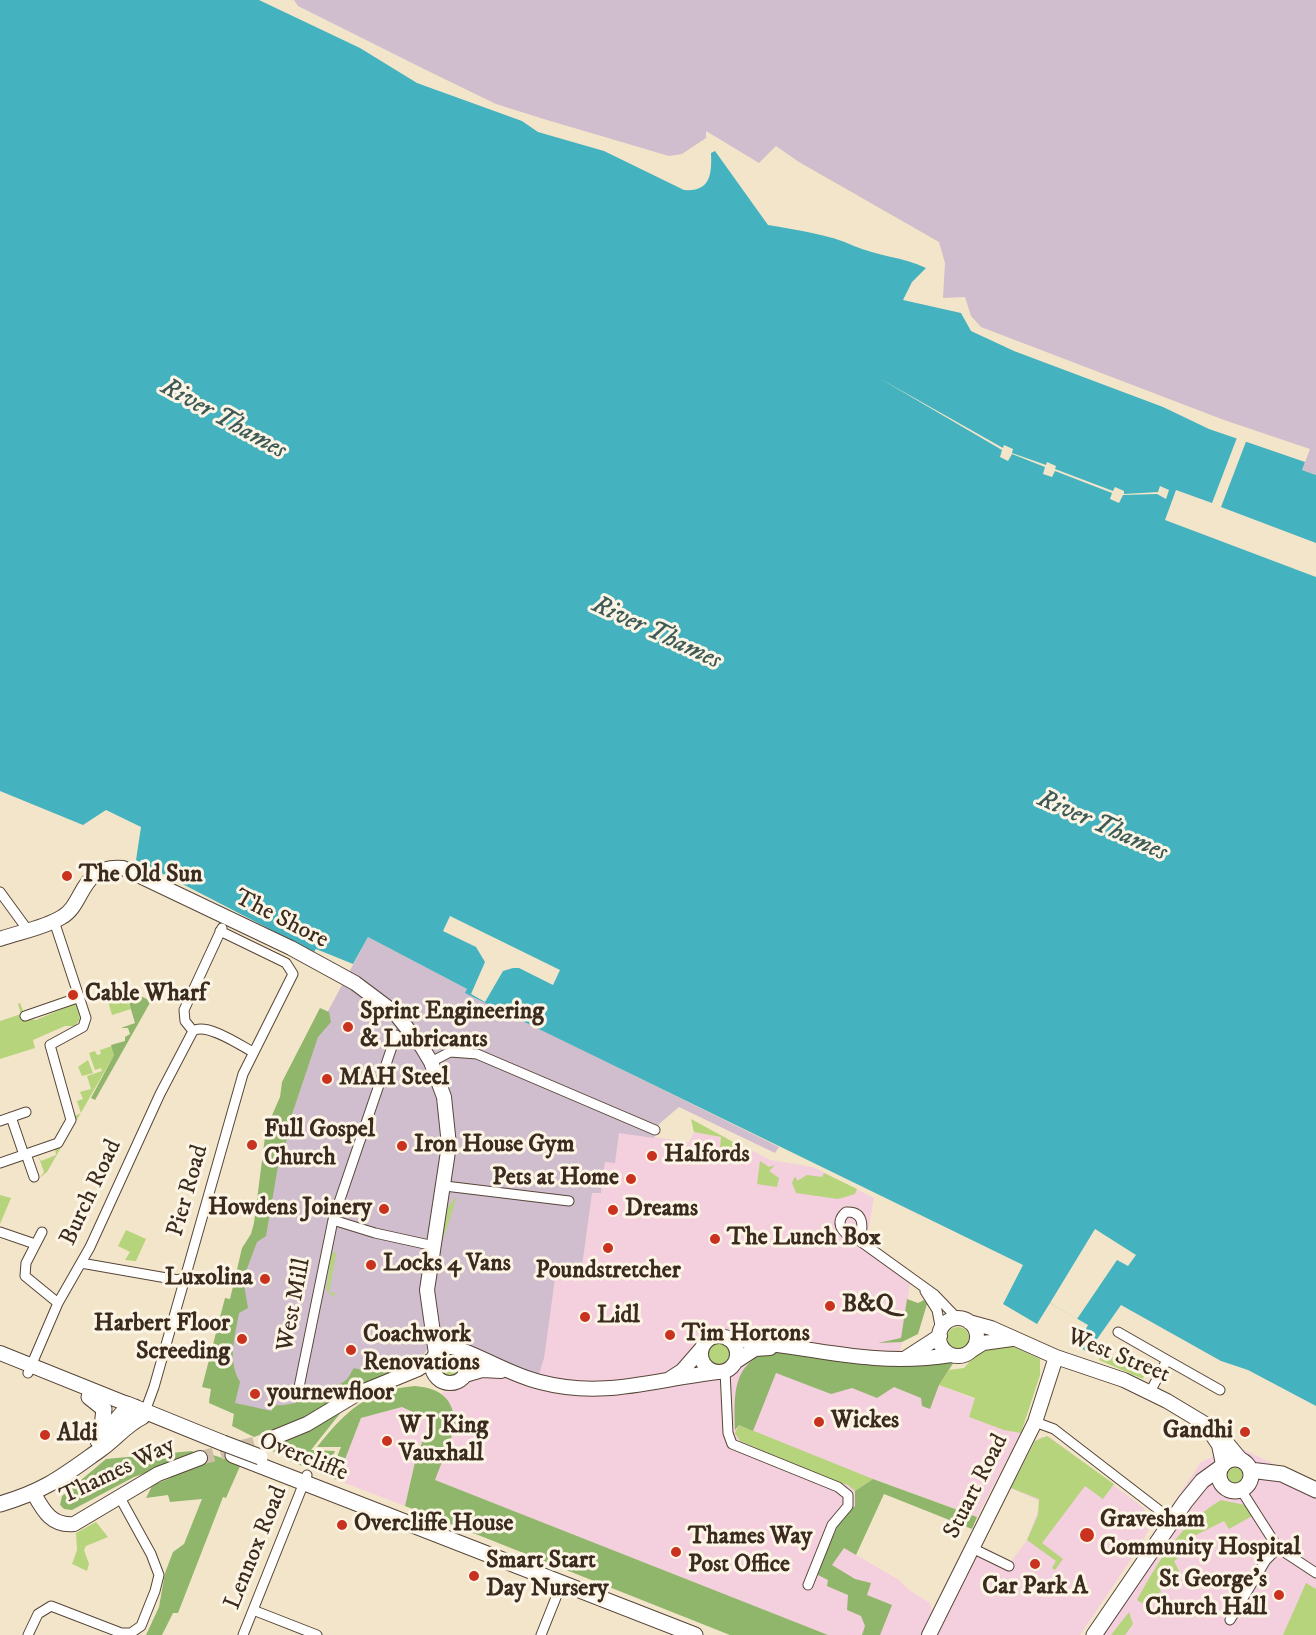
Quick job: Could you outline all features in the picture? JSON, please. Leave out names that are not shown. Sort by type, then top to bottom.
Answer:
[{"type":"main road","points":[[89,1396],[104,1409],[101,1436]]},
{"type":"main road","name":"Overcliffe","points":[[137,1409],[188,1432],[211,1448],[255,1459],[402,1522],[695,1635]]},
{"type":"main road","name":"Thames Way","points":[[89,1456],[101,1436],[137,1409]]},
{"type":"main road","name":"Thames Way","points":[[0,1504],[34,1494],[63,1478],[137,1409]]},
{"type":"main road","points":[[1094,1635],[1172,1520],[1202,1481],[1231,1460],[1282,1474],[1316,1490]]},
{"type":"main road","points":[[1222,1466],[1219,1478],[1223,1486],[1231,1491],[1240,1490],[1248,1483],[1246,1465]]},
{"type":"main road","name":"Overcliffe","points":[[306,1479],[344,1490],[522,1560],[574,1581],[607,1600]]},
{"type":"main road","name":"Overcliffe","points":[[344,1490],[347,1496],[398,1516],[402,1522]]},
{"type":"main road","name":"Overcliffe","points":[[522,1560],[528,1567],[561,1580],[561,1585]]},
{"type":"street","name":"The Shore","points":[[54,921],[69,912],[86,884],[108,868],[131,871],[355,983],[395,1013],[431,1062],[447,1113],[449,1145],[445,1186],[427,1290],[434,1356]]},
{"type":"street","points":[[0,892],[27,929]]},
{"type":"street","points":[[226,917],[184,1010],[185,1021],[193,1031],[198,1028],[207,1029],[253,1052]]},
{"type":"street","points":[[0,939],[54,921],[85,1013],[84,1025],[50,1044],[71,1120],[59,1142],[0,1163]]},
{"type":"street","name":"Pier Road","points":[[137,1409],[185,1277],[243,1074],[293,974],[286,963],[220,932]]},
{"type":"street","points":[[26,1016],[80,997]]},
{"type":"street","name":"Burch Road","points":[[30,1369],[58,1303],[81,1263],[160,1094],[193,1031]]},
{"type":"street","name":"West Mill","points":[[297,1397],[333,1220],[396,1035]]},
{"type":"street","points":[[431,1062],[450,1052],[477,1053],[655,1130]]},
{"type":"street","points":[[0,1121],[26,1112]]},
{"type":"street","points":[[11,1117],[34,1177]]},
{"type":"street","points":[[445,1186],[569,1201]]},
{"type":"street","points":[[333,1220],[375,1233],[434,1246]]},
{"type":"street","points":[[0,1232],[35,1244]]},
{"type":"street","points":[[42,1232],[26,1263],[24,1276],[58,1303]]},
{"type":"street","points":[[666,1381],[682,1371],[713,1338],[757,1341],[868,1359],[902,1360],[951,1354],[963,1356],[972,1350],[977,1338],[964,1321],[935,1295],[860,1241]]},
{"type":"street","points":[[81,1263],[178,1280],[185,1277]]},
{"type":"street","points":[[922,1287],[937,1311],[942,1347],[951,1354]]},
{"type":"street","points":[[429,1311],[467,1360],[465,1375]]},
{"type":"street","points":[[902,1360],[924,1349],[940,1334],[947,1322],[964,1321]]},
{"type":"street","name":"West Street","points":[[964,1321],[1150,1392],[1217,1431],[1246,1465]]},
{"type":"street","points":[[1118,1332],[1220,1390]]},
{"type":"street","points":[[728,1339],[737,1351],[726,1368],[728,1433],[732,1444],[838,1487],[848,1495],[848,1506],[832,1525],[808,1585]]},
{"type":"street","name":"West Street","points":[[972,1350],[983,1343],[995,1340],[1017,1340]]},
{"type":"street","points":[[268,1440],[307,1424],[368,1389],[397,1378],[445,1347],[457,1348],[506,1371],[552,1385],[599,1390],[628,1388],[726,1368],[755,1349],[790,1348]]},
{"type":"street","points":[[702,1348],[704,1364],[726,1368]]},
{"type":"street","points":[[0,1353],[89,1396],[137,1409]]},
{"type":"street","points":[[434,1356],[433,1370],[440,1380]]},
{"type":"street","name":"Stuart Road","points":[[929,1635],[1035,1422],[1056,1357]]},
{"type":"street","points":[[1150,1392],[1167,1360]]},
{"type":"street","points":[[0,1362],[30,1369],[137,1409]]},
{"type":"street","points":[[397,1378],[440,1380],[451,1383],[465,1375],[482,1370],[506,1371]]},
{"type":"street","name":"West Street","points":[[1199,1420],[1217,1440],[1222,1466]]},
{"type":"street","points":[[1035,1422],[1054,1430],[1172,1520]]},
{"type":"street","name":"Thames Way","points":[[34,1494],[53,1521],[63,1525],[74,1524],[158,1474],[211,1448]]},
{"type":"street","name":"Lennox Road","points":[[243,1635],[306,1479]]},
{"type":"street","points":[[1240,1490],[1278,1548],[1316,1573]]},
{"type":"street","points":[[28,1635],[37,1615],[51,1606],[108,1632],[127,1634],[138,1629],[155,1591],[159,1576],[151,1554],[119,1496]]},
{"type":"street","points":[[972,1548],[1008,1566]]},
{"type":"street","points":[[1230,1620],[1266,1560],[1278,1548]]},
{"type":"street","points":[[541,1635],[561,1585]]},
{"type":"street","points":[[253,1610],[317,1635]]},
{"type":"shaded area","points":[[294,0],[1316,0],[1316,475],[1302,470],[1310,449],[1224,420],[981,327],[971,316],[965,297],[943,298],[945,263],[939,242],[799,162],[776,146],[759,163],[706,131],[706,138],[682,154],[669,156],[547,120],[496,104],[298,6]]},
{"type":"shaded area","points":[[368,937],[467,989],[466,992],[469,994],[779,1147],[775,1153],[679,1107],[659,1124],[654,1138],[619,1133],[615,1163],[605,1162],[601,1193],[592,1193],[581,1274],[556,1271],[544,1358],[538,1377],[455,1339],[429,1346],[419,1363],[252,1419],[209,1400],[236,1288],[314,1037]]},
{"type":"shaded area","points":[[619,1132],[689,1142],[694,1132],[721,1137],[720,1147],[753,1151],[770,1160],[813,1167],[874,1198],[868,1231],[870,1240],[864,1249],[910,1284],[900,1354],[894,1375],[939,1385],[975,1399],[969,1417],[1021,1433],[977,1517],[874,1479],[844,1548],[899,1580],[909,1590],[930,1603],[932,1614],[923,1635],[828,1635],[434,1480],[453,1433],[446,1397],[441,1393],[465,1387],[556,1271],[581,1274],[592,1192],[601,1193],[605,1161],[615,1162]]},
{"type":"shaded area","name":"W J King Vauxhall","points":[[402,1407],[430,1420],[415,1462],[405,1506],[337,1480],[361,1418]]},
{"type":"shaded area","name":"Gravesham Community Hospital","points":[[1041,1437],[1050,1437],[1144,1508],[1150,1527],[1140,1546],[1080,1635],[937,1635],[981,1547],[1010,1563],[1027,1540],[1041,1502],[1011,1488],[1035,1441]]},
{"type":"shaded area","points":[[1236,1446],[1316,1484],[1316,1635],[1085,1635],[1201,1462]]},
{"type":"green space","points":[[130,991],[151,1001],[95,1100],[91,1098],[114,1055],[111,1045],[125,1041],[125,1037],[130,1034],[128,1028],[121,1028],[135,1023],[127,996]]},
{"type":"green space","points":[[123,992],[131,1009],[112,1015],[107,998]]},
{"type":"green space","points":[[20,1003],[26,1019],[36,1020],[76,1003],[80,1019],[75,1026],[65,1026],[33,1040],[35,1048],[0,1059],[0,1021],[21,1014],[18,1004]]},
{"type":"green space","points":[[320,1008],[329,1012],[331,1022],[318,1037],[289,1123],[291,1127],[278,1166],[266,1236],[257,1242],[243,1279],[248,1308],[239,1313],[234,1340],[234,1365],[240,1382],[235,1403],[272,1411],[273,1405],[290,1404],[331,1389],[347,1379],[354,1368],[381,1370],[403,1360],[407,1360],[414,1366],[322,1411],[254,1437],[232,1426],[234,1414],[209,1403],[211,1389],[202,1387],[225,1298],[230,1299],[242,1248],[251,1234],[254,1223],[266,1129],[280,1097],[282,1082]]},
{"type":"green space","points":[[112,1046],[114,1055],[81,1113],[77,1101],[83,1099],[80,1092],[91,1089],[87,1076],[102,1071],[101,1068],[95,1070],[89,1053],[95,1051],[97,1055],[101,1054],[100,1050]]},
{"type":"green space","points":[[88,1060],[93,1073],[82,1076],[78,1067]]},
{"type":"green space","points":[[81,1113],[47,1172],[39,1178],[44,1172],[38,1155],[41,1161],[56,1155],[55,1149],[61,1146],[76,1120],[75,1116]]},
{"type":"green space","points":[[691,1119],[737,1144],[737,1149],[720,1147],[721,1137],[694,1132]]},
{"type":"green space","points":[[760,1161],[769,1167],[775,1165],[769,1171],[779,1178],[777,1187],[757,1184]]},
{"type":"green space","points":[[824,1173],[857,1189],[855,1194],[838,1199],[796,1193],[792,1183],[794,1178],[796,1177],[797,1181],[807,1175],[822,1177]]},
{"type":"green space","points":[[0,1195],[11,1198],[0,1224]]},
{"type":"green space","points":[[457,1196],[444,1237],[443,1238],[448,1207]]},
{"type":"green space","points":[[126,1230],[146,1239],[136,1261],[125,1260],[130,1252],[118,1246]]},
{"type":"green space","points":[[332,1251],[336,1254],[329,1292],[335,1293],[334,1297],[326,1290]]},
{"type":"green space","points":[[907,1299],[918,1303],[924,1300],[927,1304],[918,1334],[902,1342],[878,1343],[901,1338]]},
{"type":"green space","points":[[958,1327],[966,1330],[969,1338],[966,1346],[958,1349],[950,1346],[947,1338],[950,1330]]},
{"type":"green space","points":[[719,1341],[728,1345],[732,1354],[728,1363],[719,1367],[710,1363],[706,1354],[710,1345]]},
{"type":"green space","points":[[997,1345],[1014,1347],[1040,1359],[1040,1375],[1021,1433],[1004,1430],[969,1417],[975,1398],[939,1385],[949,1370],[964,1368],[978,1352]]},
{"type":"green space","points":[[772,1351],[879,1365],[954,1362],[939,1385],[930,1409],[922,1406],[921,1398],[894,1387],[877,1398],[852,1388],[831,1394],[776,1373],[753,1431],[739,1425],[735,1430],[736,1392],[742,1371],[759,1356]]},
{"type":"green space","points":[[449,1353],[458,1356],[461,1365],[458,1374],[449,1377],[440,1374],[437,1365],[440,1356]]},
{"type":"green space","points":[[1109,1355],[1144,1376],[1143,1379],[1099,1360],[1100,1358],[1106,1360]]},
{"type":"green space","points":[[415,1386],[441,1394],[450,1405],[455,1421],[457,1431],[453,1433],[435,1480],[828,1635],[730,1635],[405,1506],[415,1462],[430,1420],[402,1407],[361,1418],[337,1480],[285,1459],[286,1456],[333,1466],[341,1447],[317,1447],[348,1413],[359,1404],[384,1392]]},
{"type":"green space","points":[[342,1411],[311,1450],[335,1451],[331,1461],[277,1450],[273,1452],[269,1445],[321,1423]]},
{"type":"green space","points":[[739,1425],[873,1479],[855,1491],[848,1485],[740,1441],[735,1433]]},
{"type":"green space","points":[[1047,1436],[1114,1484],[1103,1499],[1085,1486],[1042,1543],[1063,1559],[1055,1570],[1052,1568],[1056,1561],[1027,1540],[1038,1515],[1039,1499],[1011,1488],[1035,1441]]},
{"type":"green space","points":[[192,1451],[197,1455],[134,1477],[72,1510],[64,1509],[60,1505],[62,1496],[106,1459]]},
{"type":"green space","points":[[213,1455],[241,1464],[226,1498],[223,1497],[178,1613],[173,1613],[162,1635],[146,1635],[159,1607],[165,1573],[173,1552],[184,1544],[202,1499],[170,1502],[168,1495],[146,1498],[153,1484],[170,1478],[195,1460]]},
{"type":"green space","points":[[1235,1463],[1240,1464],[1246,1470],[1246,1480],[1240,1486],[1235,1487],[1230,1486],[1224,1480],[1223,1475],[1224,1470],[1230,1464]]},
{"type":"green space","points":[[873,1479],[977,1517],[972,1529],[884,1494],[856,1555],[844,1548],[832,1565],[855,1579],[871,1583],[867,1595],[892,1605],[880,1635],[862,1635],[865,1626],[861,1616],[847,1610],[848,1595],[827,1586],[828,1580],[816,1574],[840,1521],[855,1506],[855,1491]]},
{"type":"green space","points":[[1221,1500],[1245,1505],[1252,1516],[1229,1529],[1224,1521],[1186,1540],[1190,1549],[1174,1561],[1180,1573],[1158,1585],[1161,1592],[1152,1596],[1149,1601],[1151,1605],[1147,1606],[1137,1600],[1163,1556],[1182,1532]]},
{"type":"green space","points":[[96,1522],[108,1537],[86,1546],[84,1550],[89,1564],[87,1571],[72,1564],[77,1550],[76,1533]]},
{"type":"green space","points":[[1306,1583],[1316,1589],[1316,1635],[1283,1635]]},
{"type":"green space","points":[[1129,1612],[1133,1624],[1125,1635],[1111,1635]]},
{"type":"water","name":"River Thames","points":[[0,0],[259,0],[360,48],[417,83],[522,121],[538,132],[604,151],[684,190],[699,188],[708,180],[711,153],[715,151],[768,225],[823,235],[926,268],[912,282],[903,300],[961,313],[971,331],[1014,351],[1163,407],[1209,429],[1305,462],[1302,470],[1316,475],[1316,1406],[1248,1370],[1221,1361],[1121,1305],[1088,1352],[1077,1346],[1088,1325],[1050,1303],[1037,1324],[1003,1304],[1023,1265],[465,993],[467,989],[368,937],[353,964],[316,949],[314,952],[136,860],[141,827],[106,810],[83,825],[0,791]]},
{"type":"pier","points":[[879,378],[1003,448],[1004,445],[1013,449],[1012,453],[1046,465],[1047,462],[1056,466],[1055,469],[1113,491],[1115,487],[1124,491],[1124,494],[1158,492],[1160,486],[1169,490],[1166,499],[1157,494],[1123,495],[1119,503],[1110,499],[1112,493],[1055,471],[1052,477],[1043,474],[1045,467],[1012,454],[1008,461],[1000,457],[1002,450]]},
{"type":"pier","points":[[1238,435],[1247,439],[1221,507],[1316,543],[1316,577],[1165,520],[1176,490],[1212,503]]},
{"type":"pier","points":[[450,916],[560,970],[553,985],[519,968],[513,968],[503,971],[485,1002],[471,994],[485,962],[476,947],[443,931]]},
{"type":"pier","points":[[1095,1229],[1136,1255],[1128,1266],[1117,1260],[1077,1319],[1050,1303]]},
{"type":"tunnel","points":[[200,1458],[268,1440]]},
{"type":"place","name":"The Old Sun","points":[[67,876]]},
{"type":"place","name":"Cable Wharf","points":[[73,995]]},
{"type":"place","name":"Sprint Engineering & Lubricants","points":[[348,1027]]},
{"type":"place","name":"MAH Steel","points":[[327,1079]]},
{"type":"place","name":"Full Gospel Church","points":[[252,1145]]},
{"type":"place","name":"Iron House Gym","points":[[402,1146]]},
{"type":"place","name":"Halfords","points":[[652,1156]]},
{"type":"place","name":"Pets at Home","points":[[631,1179]]},
{"type":"place","name":"Howdens Joinery","points":[[384,1209]]},
{"type":"place","name":"Dreams","points":[[613,1210]]},
{"type":"place","name":"The Lunch Box","points":[[715,1239]]},
{"type":"place","name":"Poundstretcher","points":[[608,1248]]},
{"type":"place","name":"Locks 4 Vans","points":[[371,1265]]},
{"type":"place","name":"Luxolina","points":[[265,1279]]},
{"type":"place","name":"B&Q","points":[[830,1306]]},
{"type":"place","name":"Lidl","points":[[585,1317]]},
{"type":"place","name":"Tim Hortons","points":[[670,1335]]},
{"type":"place","name":"Harbert Floor Screeding","points":[[242,1339]]},
{"type":"place","name":"Coachwork Renovations","points":[[351,1350]]},
{"type":"place","name":"yournewfloor","points":[[255,1394]]},
{"type":"place","name":"Wickes","points":[[819,1422]]},
{"type":"place","name":"Gandhi","points":[[1245,1432]]},
{"type":"place","name":"Aldi","points":[[45,1435]]},
{"type":"place","name":"W J King Vauxhall","points":[[387,1441]]},
{"type":"place","name":"Overcliffe House","points":[[342,1525]]},
{"type":"place","name":"Gravesham Community Hospital","points":[[1087,1535]]},
{"type":"place","name":"Thames Way Post Office","points":[[676,1552]]},
{"type":"place","name":"Car Park A","points":[[1035,1564]]},
{"type":"place","name":"Smart Start Day Nursery","points":[[474,1576]]},
{"type":"place","name":"St George's Church Hall","points":[[1279,1595]]}]
